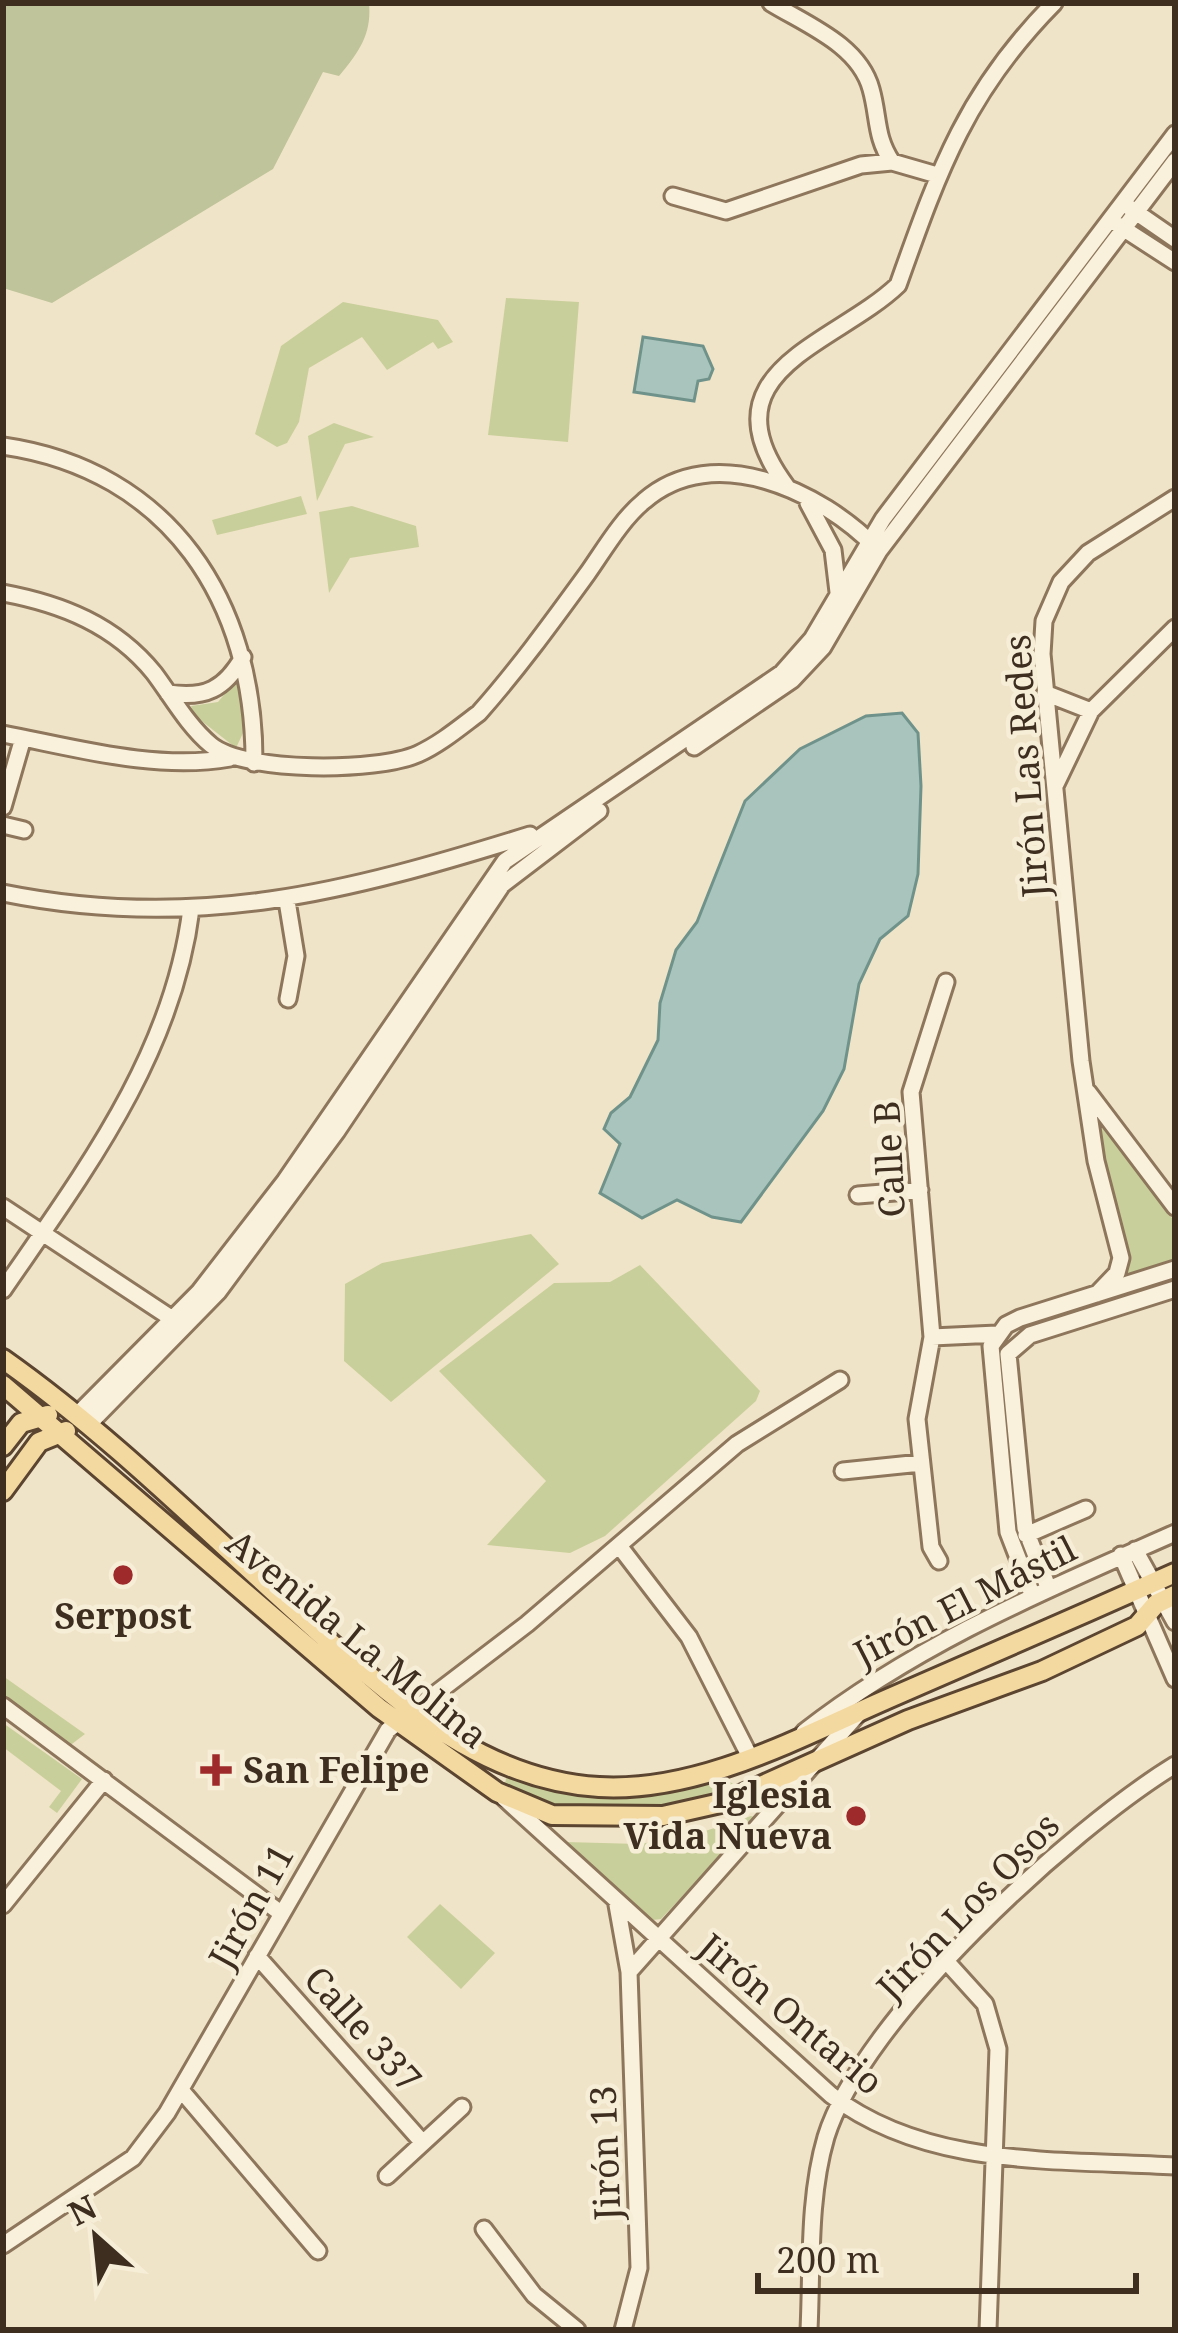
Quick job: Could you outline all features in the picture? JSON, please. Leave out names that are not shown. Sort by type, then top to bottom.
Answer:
[{"type":"main road","name":"Avenida La Molina","points":[[3,1359],[82,1420],[405,1716],[512,1767],[600,1787],[670,1780],[750,1757],[1136,1591],[1165,1592]]},
{"type":"main road","name":"Avenida La Molina","points":[[3,1385],[497,1792],[567,1817],[663,1816],[725,1802],[908,1720],[1042,1671],[1137,1626],[1175,1573]]},
{"type":"main road","points":[[3,1446],[21,1423],[37,1415],[82,1420]]},
{"type":"main road","points":[[3,1491],[39,1442],[82,1420]]},
{"type":"street","points":[[771,3],[854,56],[873,94],[877,139],[892,162]]},
{"type":"street","points":[[787,487],[762,446],[760,414],[770,382],[788,358],[880,303],[898,285],[937,175],[968,108],[1011,46],[1054,3]]},
{"type":"street","points":[[82,1420],[174,1320],[285,1181],[492,877],[521,848],[782,673],[812,639],[838,595],[1130,208],[1175,134]]},
{"type":"street","points":[[861,165],[877,139]]},
{"type":"street","points":[[1130,208],[1175,161]]},
{"type":"street","points":[[674,196],[726,211],[861,165],[892,162],[937,175]]},
{"type":"street","points":[[1130,208],[1175,239]]},
{"type":"street","points":[[1117,225],[1175,262]]},
{"type":"street","points":[[3,446],[75,464],[132,492],[162,517],[211,584],[244,657],[254,763]]},
{"type":"street","points":[[3,734],[117,756],[184,762],[230,758],[254,763],[392,763],[416,755],[478,713],[512,676],[646,498],[665,487],[720,474],[787,487],[855,528],[869,554]]},
{"type":"street","points":[[802,496],[832,550],[838,595]]},
{"type":"street","points":[[855,528],[876,526],[910,498]]},
{"type":"street","name":"Jirón Las Redes","points":[[1097,1294],[1118,1273],[1120,1258],[1096,1161],[1086,1090],[1053,792],[1044,621],[1061,582],[1088,553],[1175,498]]},
{"type":"street","points":[[82,1420],[218,1292],[337,1131],[502,885],[586,820],[792,680],[823,647],[883,519]]},
{"type":"street","points":[[832,550],[869,554]]},
{"type":"street","points":[[3,593],[98,623],[125,642],[209,744],[230,758]]},
{"type":"street","points":[[1053,792],[1091,711],[1175,628]]},
{"type":"street","points":[[168,693],[192,697],[214,691],[231,678],[244,657]]},
{"type":"street","points":[[1045,693],[1091,711]]},
{"type":"street","points":[[3,806],[23,738]]},
{"type":"street","points":[[3,893],[190,909],[287,902],[586,820]]},
{"type":"street","points":[[3,825],[24,830]]},
{"type":"street","points":[[479,850],[492,877]]},
{"type":"street","points":[[287,902],[296,956],[288,999]]},
{"type":"street","points":[[3,1290],[99,1152],[133,1089],[171,1003],[185,956],[190,909]]},
{"type":"street","name":"Calle B","points":[[939,1561],[931,1547],[917,1419],[932,1337],[911,1092],[946,982]]},
{"type":"street","name":"Jirón Las Redes","points":[[1086,1090],[1125,1148],[1175,1208]]},
{"type":"street","points":[[1096,1161],[1108,1148],[1125,1148]]},
{"type":"street","points":[[858,1196],[920,1190]]},
{"type":"street","points":[[3,1207],[174,1320]]},
{"type":"street","points":[[1020,1532],[1006,1363],[1020,1340],[1056,1316],[1097,1294],[1175,1269]]},
{"type":"street","points":[[932,1337],[997,1334],[1020,1318],[1056,1316],[1175,1289]]},
{"type":"street","points":[[997,1334],[988,1358],[1020,1532],[1040,1591]]},
{"type":"street","name":"Jirón 11","points":[[3,2246],[133,2158],[181,2090],[343,1800],[405,1716],[620,1547],[737,1444],[840,1379]]},
{"type":"street","points":[[843,1471],[921,1463]]},
{"type":"street","points":[[1020,1532],[1086,1509]]},
{"type":"street","name":"Jirón El Mástil","points":[[792,1741],[873,1678],[1040,1591],[1175,1533]]},
{"type":"street","points":[[620,1547],[688,1637],[750,1757]]},
{"type":"street","points":[[1128,1553],[1136,1591],[1175,1679]]},
{"type":"street","points":[[1128,1553],[1165,1592],[1175,1622]]},
{"type":"street","points":[[3,1706],[282,1914]]},
{"type":"street","points":[[629,1972],[804,1770],[862,1711]]},
{"type":"street","name":"Jirón Los Osos","points":[[809,2330],[818,2177],[841,2103],[884,2037],[947,1962],[1068,1842],[1175,1766]]},
{"type":"street","points":[[3,1905],[104,1780]]},
{"type":"street","name":"Jirón Ontario","points":[[497,1792],[841,2103],[912,2139],[996,2155],[1175,2167]]},
{"type":"street","name":"Jirón 13","points":[[615,1901],[629,1972],[638,2268],[623,2330]]},
{"type":"street","name":"Calle 337","points":[[257,1956],[423,2143]]},
{"type":"street","points":[[947,1962],[979,1994],[993,2022],[999,2062],[988,2330]]},
{"type":"street","points":[[181,2090],[318,2251]]},
{"type":"street","points":[[387,2176],[462,2107]]},
{"type":"street","points":[[484,2229],[534,2295],[577,2330]]},
{"type":"green space","points":[[3,3],[369,3],[369,14],[358,51],[339,76],[323,72],[273,169],[52,303],[3,288]]},
{"type":"green space","points":[[506,298],[579,302],[568,442],[488,435]]},
{"type":"green space","points":[[343,302],[438,320],[453,342],[438,349],[433,342],[387,370],[362,337],[309,368],[299,422],[287,443],[277,447],[255,434],[281,346]]},
{"type":"green space","points":[[334,423],[374,437],[345,444],[317,501],[308,436]]},
{"type":"green space","points":[[301,496],[307,514],[217,535],[212,520]]},
{"type":"green space","points":[[352,506],[416,526],[419,547],[350,558],[329,593],[319,512]]},
{"type":"green space","points":[[237,679],[243,683],[243,733],[236,748],[194,715],[191,706],[218,702]]},
{"type":"green space","points":[[1093,1115],[1175,1222],[1175,1261],[1120,1279],[1118,1222]]},
{"type":"green space","points":[[531,1234],[559,1264],[391,1402],[344,1361],[345,1284],[382,1263]]},
{"type":"green space","points":[[640,1265],[760,1391],[756,1401],[605,1536],[570,1553],[487,1545],[546,1481],[439,1371],[554,1283],[610,1282]]},
{"type":"green space","points":[[3,1676],[85,1734],[68,1747],[3,1700]]},
{"type":"green space","points":[[3,1723],[82,1779],[57,1813],[49,1807],[61,1791],[3,1747]]},
{"type":"green space","points":[[723,1776],[733,1784],[703,1799],[627,1811],[546,1804],[505,1785],[506,1778],[562,1790],[642,1794]]},
{"type":"green space","points":[[756,1818],[661,1919],[653,1920],[565,1842],[640,1844],[696,1834]]},
{"type":"green space","points":[[440,1904],[495,1953],[461,1989],[407,1937]]},
{"type":"water","points":[[643,337],[703,346],[713,369],[709,379],[698,381],[694,401],[634,392]]},
{"type":"water","points":[[902,713],[918,733],[918,874],[908,916],[880,939],[859,984],[844,1069],[823,1111],[741,1222],[712,1217],[677,1200],[642,1218],[600,1193],[620,1144],[604,1129],[611,1113],[630,1097],[658,1040],[660,1003],[676,950],[697,922],[745,801],[800,749],[866,716]]},
{"type":"place","name":"Serpost","points":[[123,1575]]},
{"type":"place","name":"San Felipe","points":[[216,1770]]},
{"type":"place","name":"Iglesia Vida Nueva","points":[[856,1816]]}]
